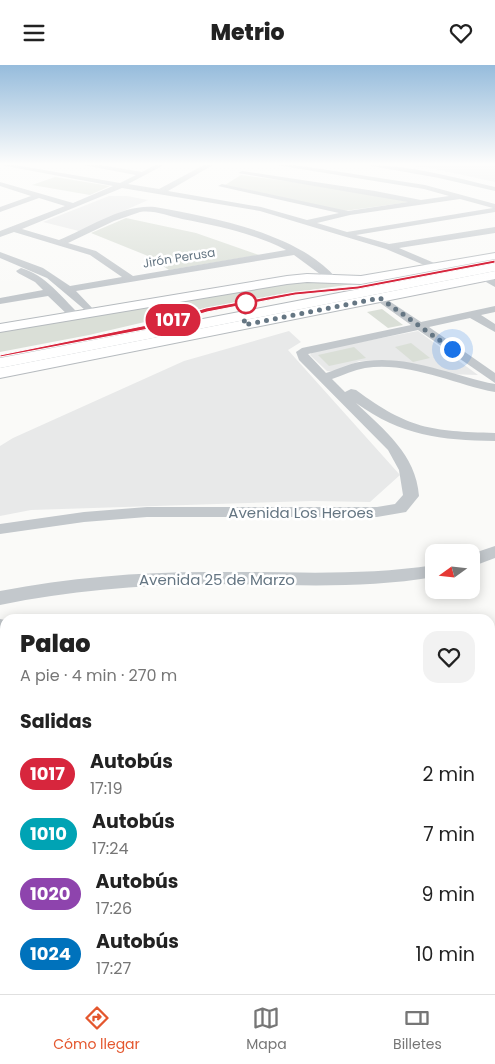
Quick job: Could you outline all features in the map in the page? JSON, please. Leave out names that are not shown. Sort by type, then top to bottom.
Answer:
[{"type":"highway","points":[[0,355],[495,261]]},
{"type":"highway","points":[[0,363],[487,273]]},
{"type":"main road","points":[[0,328],[287,279],[374,278],[495,256]]},
{"type":"main road","points":[[0,373],[380,298],[487,273]]},
{"type":"street","points":[[0,234],[68,208]]},
{"type":"street","points":[[253,208],[310,222],[389,247],[436,267]]},
{"type":"street","points":[[328,208],[350,213]]},
{"type":"street","points":[[310,222],[350,213],[384,208]]},
{"type":"street","points":[[345,233],[493,208]]},
{"type":"street","points":[[62,243],[142,209],[238,229],[269,239],[323,270],[331,279]]},
{"type":"street","points":[[262,217],[272,212]]},
{"type":"street","points":[[238,229],[248,224]]},
{"type":"street","points":[[14,229],[93,253],[131,279]]},
{"type":"street","points":[[389,247],[495,230]]},
{"type":"street","name":"Jirón Perusa","points":[[70,289],[293,252]]},
{"type":"street","points":[[0,255],[42,270],[70,289],[90,312]]},
{"type":"street","points":[[0,264],[38,280],[74,315]]},
{"type":"street","points":[[487,273],[495,284]]},
{"type":"street","points":[[0,301],[52,292]]},
{"type":"street","points":[[380,298],[495,379]]},
{"type":"street","points":[[420,326],[495,309]]},
{"type":"street","points":[[472,314],[495,329]]},
{"type":"street","name":"Avenida Los Heroes","points":[[0,529],[116,514],[377,512],[400,508],[411,497],[412,486],[407,471],[394,447],[326,376],[303,357],[302,352],[420,326]]},
{"type":"street","points":[[326,376],[359,365],[391,364],[458,382],[495,388]]},
{"type":"street","points":[[326,376],[382,416],[405,427],[439,435],[495,437]]},
{"type":"street","points":[[480,558],[495,552]]},
{"type":"street","name":"Avenida 25 de Marzo","points":[[0,598],[79,586],[140,580],[207,577],[337,581],[400,577],[425,573]]},
{"type":"shaded area","points":[[78,208],[129,208],[79,231],[43,222]]},
{"type":"shaded area","points":[[332,208],[363,208],[344,211]]},
{"type":"shaded area","points":[[126,218],[196,233],[259,255],[169,270],[148,256],[91,233]]},
{"type":"shaded area","points":[[281,281],[368,282],[281,294],[205,308],[89,335],[0,352],[0,330]]},
{"type":"shaded area","points":[[382,309],[403,325],[388,328],[367,312]]},
{"type":"shaded area","points":[[289,331],[301,342],[288,350],[400,475],[370,502],[312,501],[31,510],[0,516],[0,446],[13,438],[184,361]]},
{"type":"shaded area","points":[[418,331],[478,375],[447,374],[387,360],[359,361],[335,372],[327,371],[310,355],[313,351]]},
{"type":"shaded area","points":[[411,343],[430,358],[413,362],[395,347]]},
{"type":"shaded area","points":[[354,347],[366,358],[329,366],[318,355]]},
{"type":"bus line","name":"1017","points":[[0,355],[154,326],[206,310],[295,294],[358,288],[495,261]]},
{"type":"route","points":[[246,303],[244,325],[380,298],[452,349]]}]
